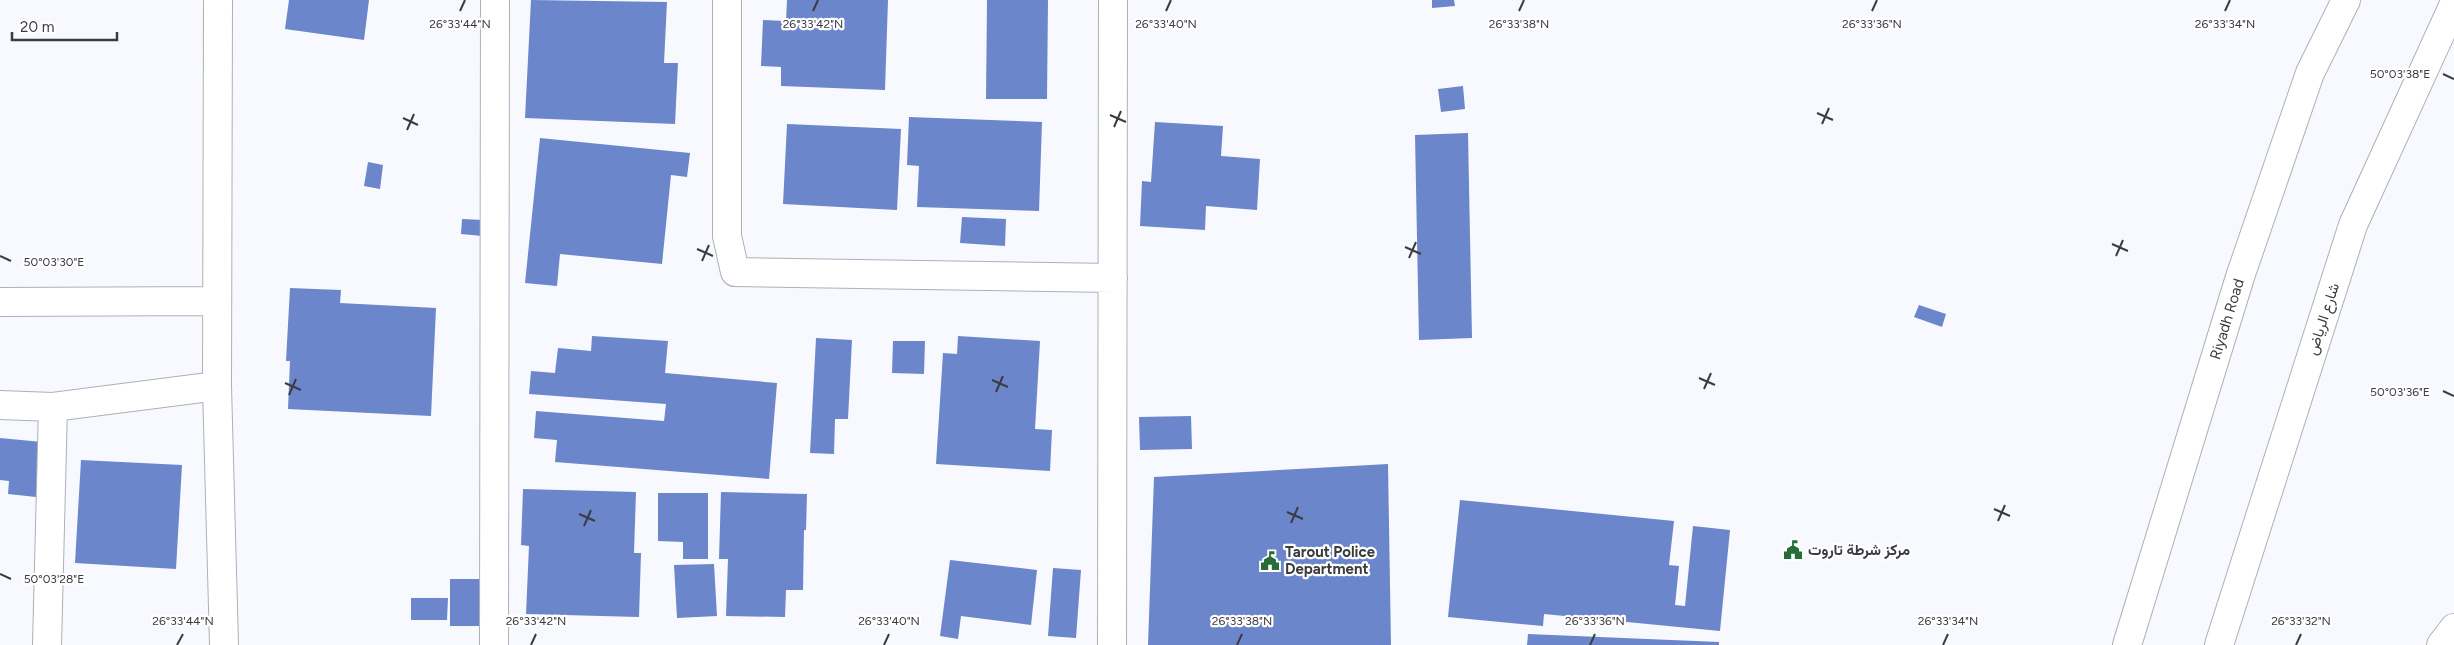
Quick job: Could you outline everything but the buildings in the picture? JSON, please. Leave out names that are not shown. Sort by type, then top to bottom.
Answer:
[{"type":"street","points":[[218,0],[217,386],[224,645]]},
{"type":"street","points":[[494,645],[495,0]]},
{"type":"street","points":[[727,0],[727,236],[735,272],[1113,278]]},
{"type":"street","points":[[1112,645],[1113,0]]},
{"type":"street","name":"Riyadh Road","points":[[2127,645],[2243,268],[2310,73],[2346,0]]},
{"type":"street","name":"شارع الرياض","points":[[2220,645],[2353,225],[2454,4]]},
{"type":"street","points":[[0,302],[217,301]]},
{"type":"street","points":[[0,405],[53,407],[217,386]]},
{"type":"street","points":[[47,645],[53,407]]},
{"type":"street","points":[[2441,645],[2454,628]]},
{"type":"place","name":"مركز شرطة تاروت","points":[[1793,550]]},
{"type":"place","name":"Tarout Police Department","points":[[1270,561]]}]
